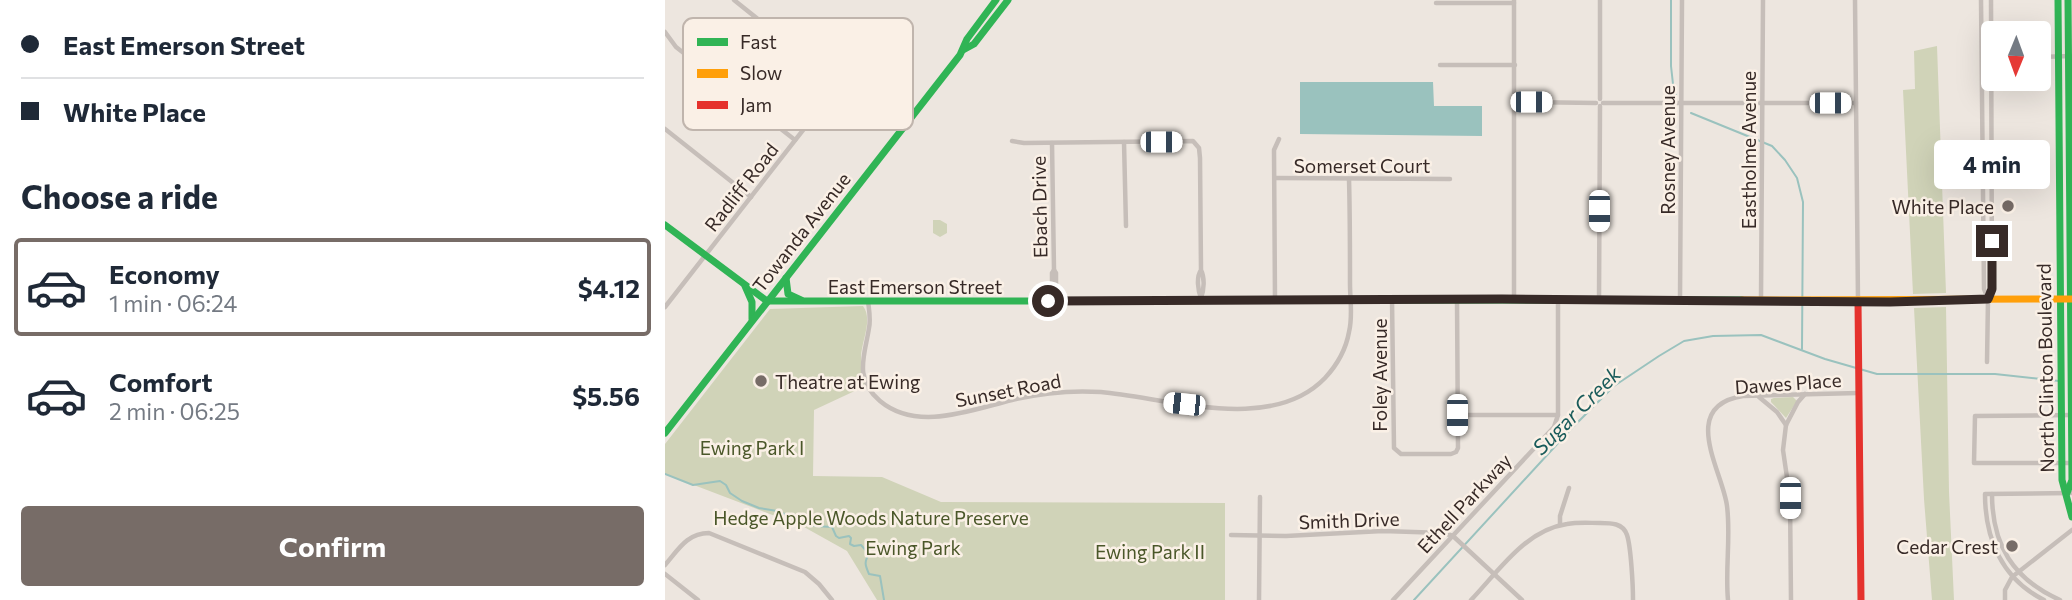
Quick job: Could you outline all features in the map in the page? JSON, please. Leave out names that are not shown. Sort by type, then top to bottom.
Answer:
[{"type":"main road","name":"Towanda Avenue","points":[[963,51],[967,38],[996,0]]},
{"type":"main road","name":"Towanda Avenue","points":[[913,115],[963,51],[974,44],[1008,0]]},
{"type":"main road","name":"North Clinton Boulevard","points":[[2058,0],[2061,463],[2062,480],[2070,493]]},
{"type":"main road","name":"North Clinton Boulevard","points":[[2068,0],[2072,393],[2070,493]]},
{"type":"main road","name":"Towanda Avenue","points":[[665,432],[901,130]]},
{"type":"main road","points":[[2059,133],[2069,133]]},
{"type":"main road","points":[[2060,211],[2069,211]]},
{"type":"main road","points":[[665,225],[767,301]]},
{"type":"main road","points":[[786,277],[788,294],[810,302]]},
{"type":"main road","points":[[744,284],[752,302],[752,320]]},
{"type":"main road","name":"East Emerson Street","points":[[767,301],[2071,299]]},
{"type":"main road","points":[[1858,301],[1861,600]]},
{"type":"main road","points":[[2070,493],[2072,517]]},
{"type":"street","points":[[734,0],[756,18]]},
{"type":"street","points":[[1599,300],[1601,0]]},
{"type":"street","name":"Rosney Avenue","points":[[1680,300],[1682,0]]},
{"type":"street","name":"Eastholme Avenue","points":[[1761,300],[1763,0]]},
{"type":"street","points":[[1855,0],[1858,301]]},
{"type":"street","points":[[1981,0],[1981,21]]},
{"type":"street","points":[[1991,0],[1991,21]]},
{"type":"street","points":[[1436,3],[1514,2],[1514,299]]},
{"type":"street","points":[[665,32],[683,52]]},
{"type":"street","points":[[2051,57],[2070,57]]},
{"type":"street","points":[[1440,65],[1515,65]]},
{"type":"street","points":[[1982,91],[1984,289],[1988,299]]},
{"type":"street","points":[[1987,362],[1988,299],[1992,289],[1992,91]]},
{"type":"street","points":[[1515,102],[1856,103]]},
{"type":"street","points":[[665,129],[751,197]]},
{"type":"street","points":[[782,130],[795,140]]},
{"type":"street","name":"Radliff Road","points":[[665,307],[803,130]]},
{"type":"street","points":[[1275,300],[1274,150],[1279,139]]},
{"type":"street","points":[[1012,141],[1193,141],[1199,148],[1200,158],[1201,270],[1198,274],[1201,299]]},
{"type":"street","points":[[1125,142],[1126,226]]},
{"type":"street","name":"Ebach Drive","points":[[1052,143],[1056,273],[1054,300]]},
{"type":"street","points":[[1983,169],[1992,169]]},
{"type":"street","name":"Somerset Court","points":[[1275,178],[1450,179]]},
{"type":"street","name":"Sunset Road","points":[[869,301],[870,326],[864,347],[863,365],[866,382],[880,401],[892,409],[917,416],[933,417],[1035,395],[1073,392],[1217,407],[1257,408],[1282,403],[1313,388],[1334,367],[1349,336],[1349,178]]},
{"type":"street","points":[[1983,193],[1992,193]]},
{"type":"street","name":"Foley Avenue","points":[[1392,299],[1393,444],[1396,451],[1403,454],[1456,452],[1457,415]]},
{"type":"street","points":[[1457,299],[1457,415],[1558,415],[1558,300]]},
{"type":"street","name":"Dawes Place","points":[[1728,600],[1727,505],[1708,442],[1710,421],[1721,405],[1738,397],[1858,393]]},
{"type":"street","points":[[1791,600],[1790,498],[1783,450],[1786,425],[1805,394]]},
{"type":"street","points":[[1758,396],[1777,412],[1786,425]]},
{"type":"street","name":"Ethell Parkway","points":[[1393,600],[1455,538],[1554,427],[1558,415]]},
{"type":"street","points":[[2071,463],[1974,463],[1975,416],[2072,415]]},
{"type":"street","points":[[1560,525],[1560,516],[1569,488]]},
{"type":"street","points":[[1988,494],[2070,493]]},
{"type":"street","points":[[1988,494],[1997,537],[2004,552],[2018,572],[2035,587],[2060,600]]},
{"type":"street","points":[[1988,494],[1985,509],[1989,534],[2000,559],[2012,577],[2025,589],[2044,600]]},
{"type":"street","points":[[1259,600],[1260,497]]},
{"type":"street","points":[[1471,600],[1529,540],[1544,531],[1560,525],[1609,523],[1622,528],[1628,537],[1633,600]]},
{"type":"street","points":[[2005,600],[2005,590],[2012,577],[2072,530]]},
{"type":"street","name":"Smith Drive","points":[[1231,536],[1383,531],[1429,532],[1455,538]]},
{"type":"street","points":[[665,565],[685,540],[709,533],[805,572],[820,583],[832,600]]},
{"type":"street","points":[[1455,538],[1522,600]]},
{"type":"street","points":[[665,574],[698,600]]},
{"type":"green space","points":[[1937,46],[1946,293],[1913,294],[1903,90],[1915,89],[1914,51]]},
{"type":"green space","points":[[933,220],[947,224],[947,233],[940,237],[933,233]]},
{"type":"green space","name":"Ewing Park","points":[[863,306],[867,317],[861,356],[865,384],[814,410],[813,476],[882,477],[941,502],[1225,503],[1225,600],[877,600],[847,551],[804,527],[665,474],[665,444],[770,309]]},
{"type":"green space","points":[[1946,307],[1954,600],[1932,600],[1914,308]]},
{"type":"green space","points":[[1793,397],[1797,401],[1786,418],[1771,402],[1774,398]]},
{"type":"water","points":[[1300,82],[1433,82],[1434,106],[1482,106],[1482,136],[1300,134]]},
{"type":"waterway","name":"Sugar Creek","points":[[1671,0],[1671,66],[1676,95]]},
{"type":"waterway","name":"Sugar Creek","points":[[1691,113],[1772,146],[1797,178],[1803,202],[1802,349]]},
{"type":"waterway","name":"Sugar Creek","points":[[1414,600],[1614,386],[1684,341],[1713,336],[1761,335],[1825,359],[1877,374],[1995,374],[2059,381]]},
{"type":"waterway","name":"Sugar Creek","points":[[665,474],[693,485],[720,481],[730,493],[742,501],[815,526],[832,527],[839,538],[849,536],[850,544],[861,545],[869,554],[867,568],[869,574],[880,576],[884,600]]},
{"type":"traffic: fast","points":[[913,115],[960,55],[967,39],[996,0]]},
{"type":"traffic: fast","points":[[963,50],[974,44],[1008,0]]},
{"type":"traffic: fast","points":[[2058,0],[2062,480],[2072,517]]},
{"type":"traffic: fast","points":[[2067,493],[2072,480],[2068,0]]},
{"type":"traffic: fast","points":[[665,433],[901,130]]},
{"type":"traffic: fast","points":[[665,225],[767,301],[1083,301]]},
{"type":"traffic: fast","points":[[786,278],[788,294],[801,300]]},
{"type":"traffic: fast","points":[[745,286],[752,302],[752,319]]},
{"type":"traffic: fast","points":[[1300,300],[1742,300]]},
{"type":"traffic: slow","points":[[1742,300],[2072,299]]},
{"type":"traffic: slow","points":[[1083,301],[1300,300]]},
{"type":"traffic: jam","points":[[1858,301],[1861,600]]},
{"type":"place","name":"White Place","points":[[2008,206]]},
{"type":"place","name":"Theatre at Ewing","points":[[761,381]]},
{"type":"place","name":"Cedar Crest","points":[[2012,546]]},
{"type":"route","points":[[1048,301],[1502,299],[1890,302],[1988,299],[1992,289],[1992,241]]},
{"type":"park label","name":"Ewing Park I","points":[[752,447]]},
{"type":"park label","name":"Hedge Apple Woods Nature Preserve","points":[[871,517]]},
{"type":"park label","name":"Ewing Park II","points":[[1150,551]]}]
